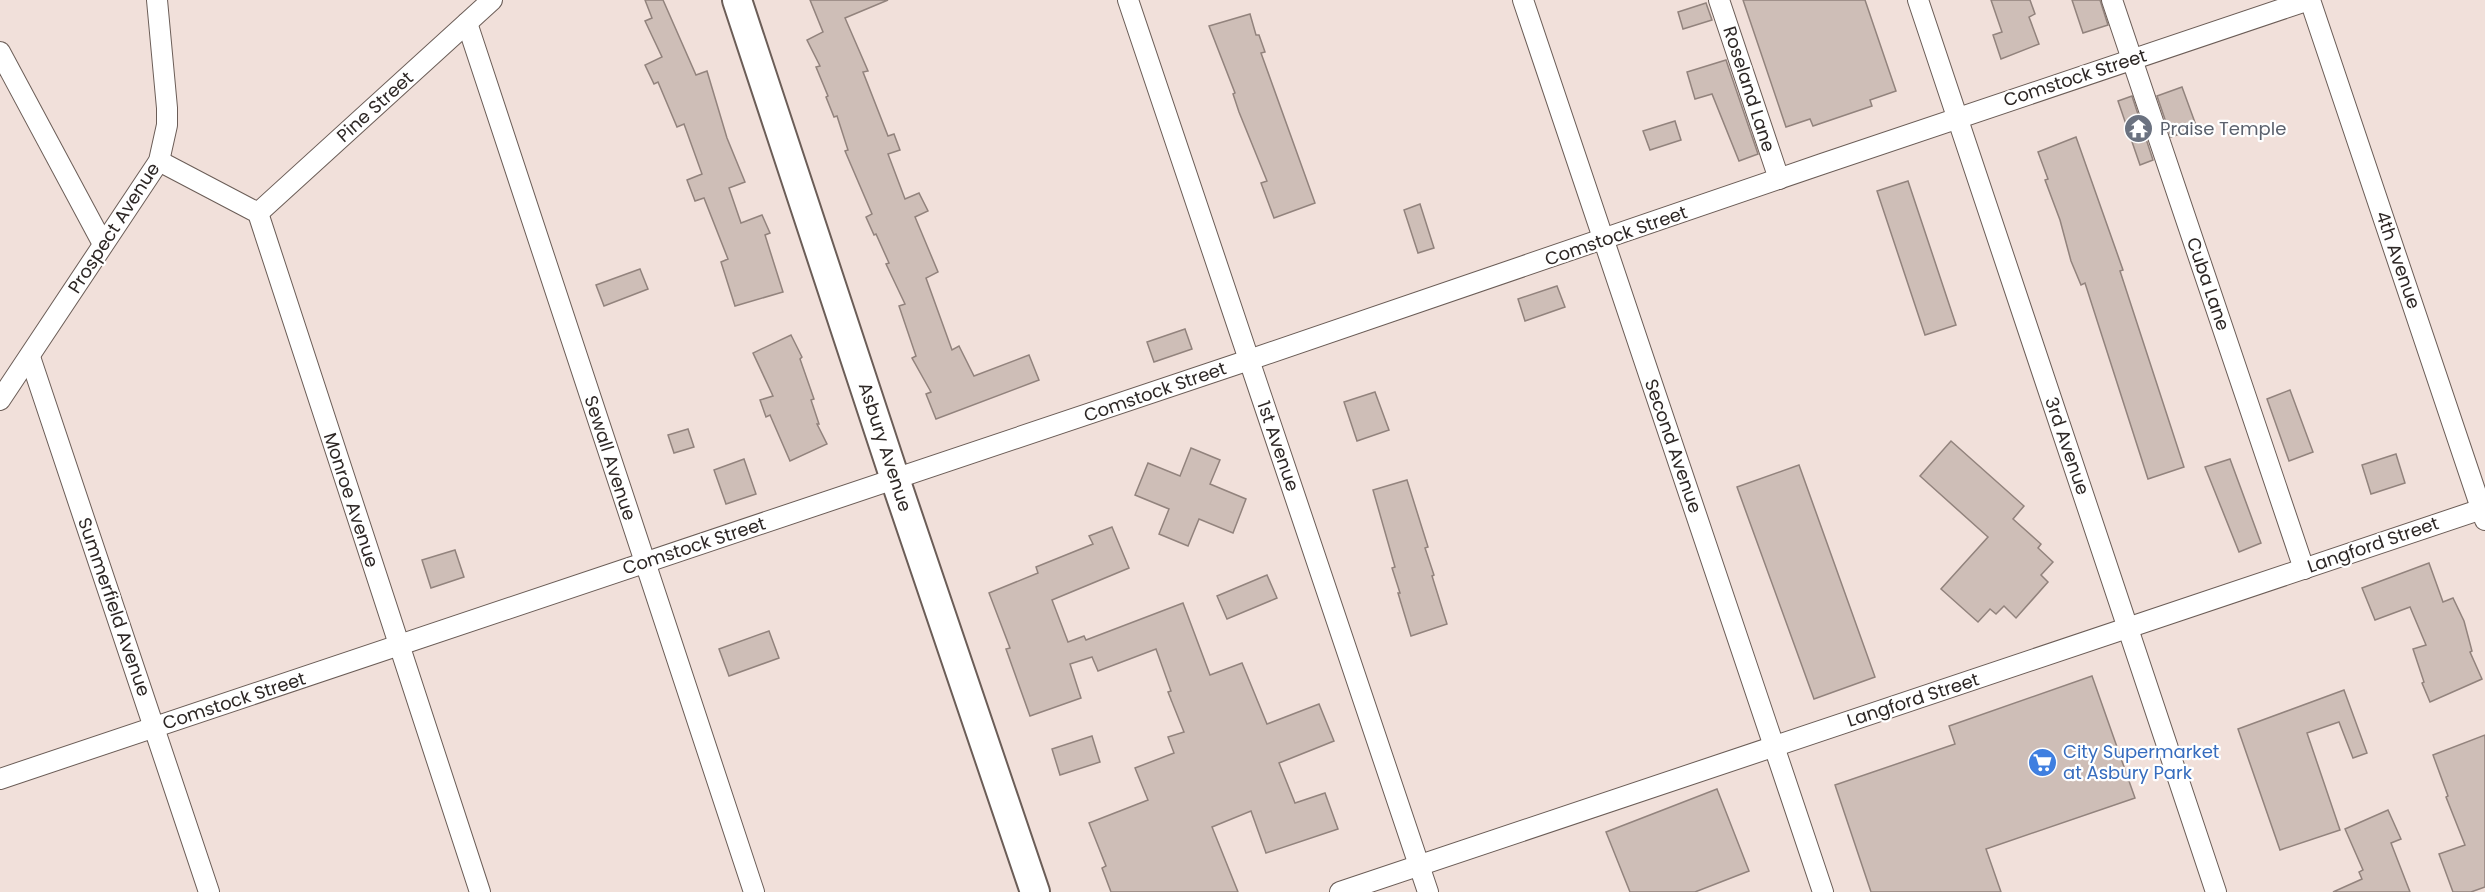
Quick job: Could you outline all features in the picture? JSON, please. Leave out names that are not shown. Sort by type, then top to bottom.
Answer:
[{"type":"main road","name":"Asbury Avenue","points":[[737,0],[895,479],[1035,892]]},
{"type":"street","name":"Prospect Avenue","points":[[0,400],[159,161],[167,125],[167,108],[157,0]]},
{"type":"street","name":"Pine Street","points":[[258,213],[492,0]]},
{"type":"street","name":"1st Avenue","points":[[1128,0],[1428,892]]},
{"type":"street","name":"Second Avenue","points":[[1523,0],[1823,892]]},
{"type":"street","name":"Roseland Lane","points":[[1719,0],[1779,179]]},
{"type":"street","name":"3rd Avenue","points":[[1918,0],[2217,892]]},
{"type":"street","name":"Cuba Lane","points":[[2112,0],[2304,569]]},
{"type":"street","name":"Comstock Street","points":[[0,779],[1249,360],[2310,0]]},
{"type":"street","name":"4th Avenue","points":[[2310,0],[2484,512]]},
{"type":"street","name":"Sewall Avenue","points":[[467,24],[753,892]]},
{"type":"street","points":[[0,52],[103,244]]},
{"type":"street","points":[[159,161],[258,213]]},
{"type":"street","name":"Monroe Avenue","points":[[258,213],[480,892]]},
{"type":"street","name":"Summerfield Avenue","points":[[30,357],[209,892]]},
{"type":"street","name":"Langford Street","points":[[1340,892],[2304,569],[2484,512]]},
{"type":"building","points":[[645,0],[663,0],[696,75],[707,71],[727,138],[745,182],[729,188],[741,223],[762,215],[770,233],[765,235],[783,292],[735,306],[721,262],[728,259],[704,198],[695,201],[687,180],[702,174],[684,124],[677,127],[658,82],[654,84],[645,65],[662,57],[645,21],[652,18]]},
{"type":"building","points":[[810,0],[888,0],[845,18],[868,71],[863,72],[888,136],[894,134],[900,150],[888,154],[905,199],[919,193],[928,211],[915,217],[938,272],[926,278],[952,350],[959,346],[974,376],[1029,355],[1039,380],[936,419],[926,394],[931,392],[912,358],[916,356],[899,306],[905,304],[886,264],[889,263],[876,234],[874,235],[866,217],[872,214],[845,151],[848,150],[837,116],[834,117],[816,67],[820,66],[807,40],[823,32]]},
{"type":"building","points":[[1743,0],[1865,0],[1896,91],[1870,100],[1872,106],[1813,126],[1810,119],[1786,127]]},
{"type":"building","points":[[1991,0],[2030,0],[2035,14],[2029,17],[2039,44],[2001,59],[1993,35],[2002,32]]},
{"type":"building","points":[[2072,0],[2100,0],[2108,25],[2083,33]]},
{"type":"building","points":[[1706,3],[1712,20],[1683,29],[1678,12]]},
{"type":"building","points":[[1250,14],[1256,35],[1259,35],[1265,52],[1261,53],[1315,203],[1274,218],[1261,183],[1267,181],[1239,112],[1233,94],[1235,93],[1209,26]]},
{"type":"building","points":[[1726,60],[1758,154],[1739,161],[1712,94],[1695,99],[1687,72]]},
{"type":"building","points":[[2182,87],[2197,128],[2171,137],[2157,96]]},
{"type":"building","name":"Praise Temple","points":[[2132,96],[2153,160],[2140,165],[2118,101]]},
{"type":"building","points":[[1675,121],[1681,140],[1650,150],[1643,131]]},
{"type":"building","points":[[2076,137],[2123,270],[2120,271],[2184,467],[2148,479],[2085,283],[2081,285],[2071,261],[2038,152]]},
{"type":"building","points":[[1908,181],[1956,325],[1925,335],[1877,191]]},
{"type":"building","points":[[1420,204],[1434,248],[1418,253],[1404,210]]},
{"type":"building","points":[[640,269],[648,289],[604,306],[596,285]]},
{"type":"building","points":[[1557,286],[1565,307],[1525,321],[1518,299]]},
{"type":"building","points":[[1185,329],[1192,349],[1154,362],[1147,342]]},
{"type":"building","points":[[791,335],[802,357],[800,359],[814,399],[811,400],[819,424],[817,424],[827,444],[790,461],[770,415],[766,417],[760,400],[773,396],[753,353]]},
{"type":"building","points":[[2290,390],[2313,452],[2289,461],[2267,399]]},
{"type":"building","points":[[1375,392],[1389,430],[1357,441],[1344,402]]},
{"type":"building","points":[[688,429],[694,447],[674,453],[668,435]]},
{"type":"building","points":[[1951,441],[2024,506],[2013,519],[2041,544],[2038,548],[2053,562],[2041,575],[2048,582],[2016,618],[2004,606],[1996,614],[1990,609],[1978,622],[1941,589],[1988,537],[1920,476]]},
{"type":"building","points":[[1191,448],[1220,460],[1210,484],[1246,499],[1233,533],[1199,519],[1188,546],[1159,534],[1169,509],[1135,495],[1148,463],[1180,476]]},
{"type":"building","points":[[2396,454],[2405,483],[2371,494],[2362,465]]},
{"type":"building","points":[[744,459],[756,494],[726,504],[714,470]]},
{"type":"building","points":[[2230,459],[2261,543],[2239,552],[2205,467]]},
{"type":"building","points":[[1799,465],[1875,677],[1814,699],[1737,487]]},
{"type":"building","points":[[1407,480],[1428,547],[1425,548],[1447,624],[1411,636],[1392,568],[1395,567],[1373,490]]},
{"type":"building","points":[[1112,527],[1129,568],[1052,600],[1068,642],[1084,636],[1086,640],[1183,603],[1210,675],[1242,663],[1267,724],[1319,704],[1334,741],[1279,763],[1295,803],[1325,793],[1338,829],[1266,853],[1251,811],[1212,827],[1238,892],[1111,892],[1102,868],[1106,866],[1089,823],[1148,800],[1135,768],[1174,753],[1168,737],[1184,732],[1168,692],[1171,691],[1156,649],[1098,671],[1092,657],[1070,664],[1081,698],[1030,716],[1006,649],[1010,648],[989,593],[1038,573],[1036,567],[1093,544],[1089,536]]},
{"type":"building","points":[[455,550],[464,577],[431,588],[422,560]]},
{"type":"building","points":[[2429,563],[2443,602],[2453,598],[2464,621],[2472,651],[2470,652],[2482,679],[2430,702],[2422,683],[2424,682],[2413,649],[2426,645],[2410,607],[2375,620],[2362,588]]},
{"type":"building","points":[[1267,575],[1277,598],[1227,619],[1217,596]]},
{"type":"building","points":[[769,631],[779,658],[729,676],[719,649]]},
{"type":"building","points":[[2092,676],[2135,798],[1986,849],[2001,892],[1871,892],[1835,785],[1955,744],[1949,726]]},
{"type":"building","points":[[2344,690],[2367,753],[2353,758],[2339,722],[2307,733],[2340,830],[2280,850],[2238,729]]},
{"type":"building","points":[[2485,735],[2485,887],[2471,892],[2453,892],[2439,854],[2465,845],[2446,797],[2448,796],[2433,755]]},
{"type":"building","points":[[1092,736],[1100,762],[1060,775],[1052,749]]},
{"type":"building","points":[[1717,789],[1749,871],[1695,892],[1630,892],[1606,832]]},
{"type":"building","points":[[2388,810],[2401,839],[2391,843],[2410,892],[2333,892],[2362,879],[2359,872],[2363,870],[2345,829]]},
{"type":"place","name":"Praise Temple","points":[[2139,129]]},
{"type":"place","name":"City Supermarket at Asbury Park","points":[[2042,762]]}]
